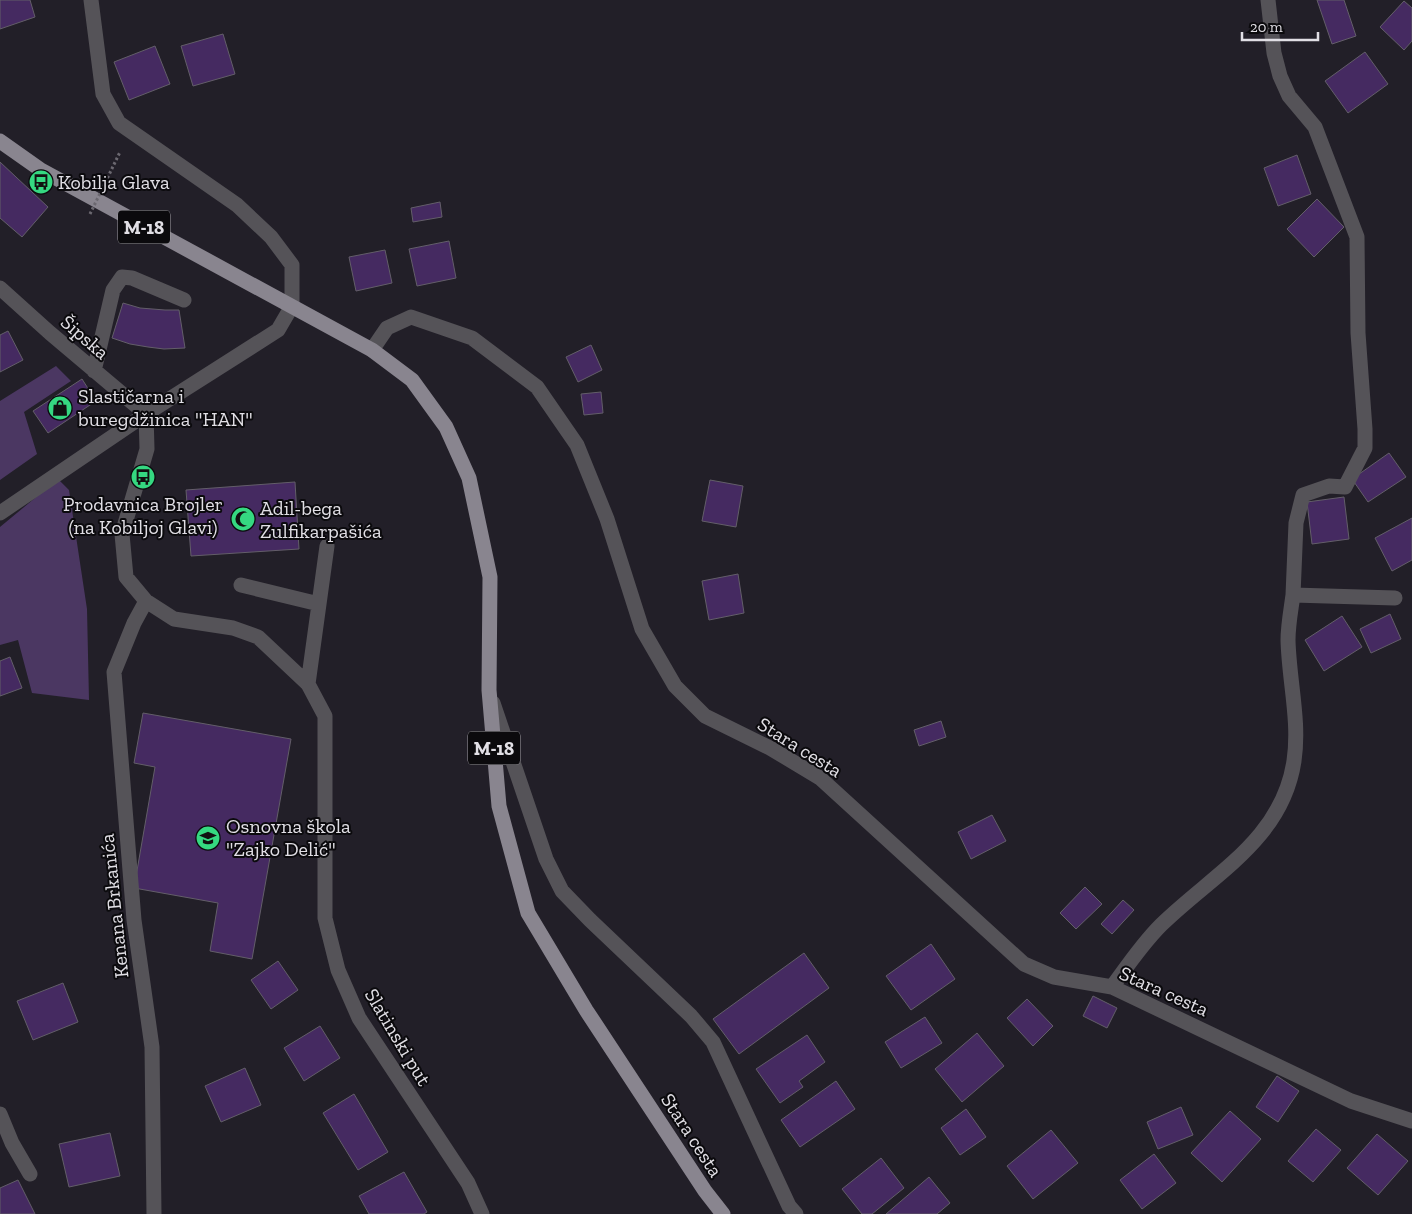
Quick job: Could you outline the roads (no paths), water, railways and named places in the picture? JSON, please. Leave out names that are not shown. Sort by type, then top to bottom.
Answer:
[{"type":"main road","name":"M-18","points":[[0,141],[41,170],[194,255],[292,306]]},
{"type":"main road","name":"Stara cesta","points":[[292,306],[372,350],[412,380],[446,427],[469,478],[490,577],[489,690],[499,806],[528,913],[586,1010],[705,1191],[723,1214]]},
{"type":"street","points":[[0,513],[146,414],[278,330],[292,306],[292,266],[271,237],[237,205],[119,123],[103,94],[91,0]]},
{"type":"street","points":[[1112,987],[1142,945],[1162,924],[1256,841],[1269,824],[1280,804],[1294,763],[1296,741],[1296,719],[1288,639],[1293,595],[1296,523],[1303,495],[1329,486],[1345,487],[1365,448],[1358,333],[1357,237],[1315,127],[1289,96],[1280,76],[1274,53],[1268,0]]},
{"type":"street","points":[[94,371],[113,290],[122,277],[132,278],[184,300]]},
{"type":"street","name":"Šipska","points":[[0,288],[146,414]]},
{"type":"street","name":"Stara cesta","points":[[372,350],[387,328],[411,317],[472,338],[537,387],[577,444],[607,520],[642,629],[675,686],[705,716],[770,748],[820,778],[1024,964],[1054,977],[1112,987],[1351,1101],[1412,1121]]},
{"type":"street","name":"Slatinski put","points":[[146,414],[147,449],[122,534],[126,577],[146,601],[174,619],[233,628],[258,637],[308,684],[325,716],[325,918],[338,970],[359,1018],[468,1183],[482,1214]]},
{"type":"street","points":[[308,684],[327,546]]},
{"type":"street","points":[[241,585],[319,604]]},
{"type":"street","points":[[1293,595],[1395,598]]},
{"type":"street","name":"Kenana Brkanića","points":[[146,601],[134,623],[114,672],[133,911],[152,1047],[154,1214]]},
{"type":"street","name":"Stara cesta","points":[[489,690],[546,859],[562,891],[691,1016],[713,1042],[789,1206],[796,1214]]},
{"type":"street","points":[[0,1114],[12,1143],[30,1174]]},
{"type":"place","name":"Kobilja Glava","points":[[41,182]]},
{"type":"place","name":"Slastičarna i buregdžinica \"HAN\"","points":[[60,408]]},
{"type":"place","name":"Prodavnica Brojler (na Kobiljoj Glavi)","points":[[143,477]]},
{"type":"place","name":"Adil-bega Zulfikarpašića","points":[[243,519]]},
{"type":"place","name":"Osnovna škola \"Zajko Delić\"","points":[[208,838]]}]
